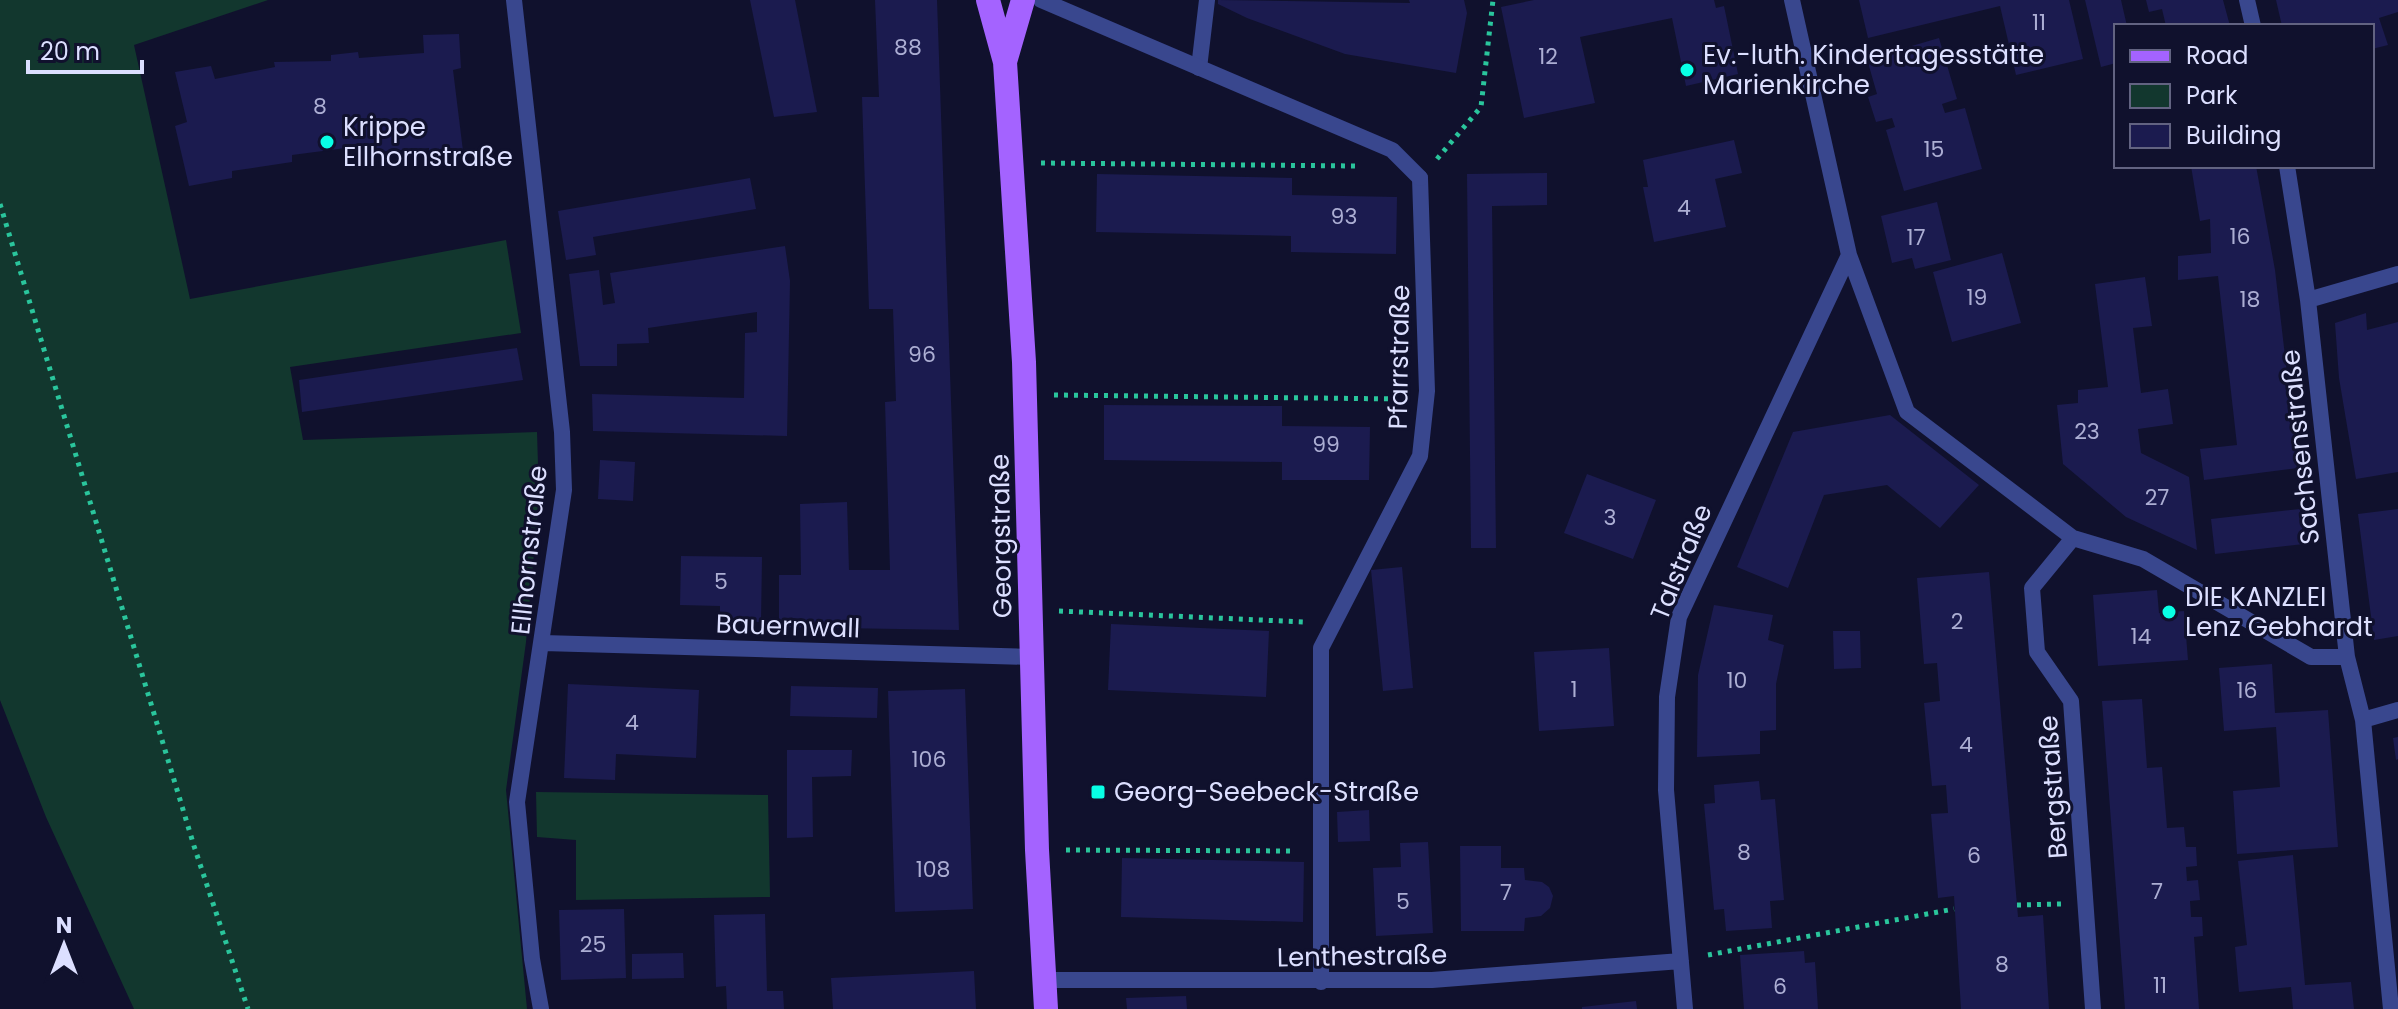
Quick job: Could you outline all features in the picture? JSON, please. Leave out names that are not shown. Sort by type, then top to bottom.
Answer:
[{"type":"main road","name":"Georgstraße","points":[[988,0],[1005,62],[1012,163],[1025,395],[1037,850],[1046,1009]]},
{"type":"main road","name":"Georgstraße","points":[[1005,62],[1023,0]]},
{"type":"street","name":"Ellhornstraße","points":[[514,0],[562,432],[564,490],[517,802],[532,959],[541,1009]]},
{"type":"street","points":[[1041,0],[1392,150],[1414,172]]},
{"type":"street","points":[[1199,68],[1207,0]]},
{"type":"street","points":[[1792,0],[1849,255],[1907,412],[2073,538],[2143,559],[2311,657],[2347,657]]},
{"type":"street","points":[[2247,0],[2253,24]]},
{"type":"street","name":"Sachsenstraße","points":[[2287,168],[2308,300],[2347,657],[2363,720],[2391,1009]]},
{"type":"street","name":"Pfarrstraße","points":[[1321,982],[1321,648],[1420,456],[1426,399],[1414,172]]},
{"type":"street","name":"Talstraße","points":[[1685,1009],[1666,790],[1667,697],[1679,617],[1849,255]]},
{"type":"street","points":[[2308,300],[2398,274]]},
{"type":"street","name":"Bergstraße","points":[[2073,538],[2032,588],[2037,652],[2071,701],[2093,1009]]},
{"type":"street","name":"Bauernwall","points":[[543,643],[1031,657]]},
{"type":"street","points":[[2363,720],[2398,710]]},
{"type":"street","name":"Lenthestraße","points":[[1044,980],[1432,980],[1681,961]]},
{"type":"path","points":[[1012,163],[1414,172],[1481,107],[1493,0]]},
{"type":"path","points":[[0,204],[194,846],[248,1009]]},
{"type":"path","points":[[1025,395],[1426,399]]},
{"type":"path","points":[[1030,610],[1334,623]]},
{"type":"path","points":[[1037,850],[1321,851]]},
{"type":"path","points":[[2017,905],[2086,903]]},
{"type":"path","points":[[1681,961],[1954,909]]},
{"type":"green space","points":[[0,0],[268,0],[134,45],[190,299],[506,240],[521,333],[290,367],[303,440],[537,432],[539,497],[526,642],[506,790],[527,1009],[134,1009],[46,817],[0,700]]},
{"type":"green space","points":[[536,792],[768,795],[770,897],[576,900],[576,840],[537,837]]},
{"type":"building","points":[[750,0],[795,0],[817,112],[774,117]]},
{"type":"building","points":[[875,0],[937,0],[959,630],[779,627],[779,575],[801,575],[800,504],[847,502],[849,570],[890,570],[885,402],[896,401],[893,309],[869,309],[862,97],[879,97]]},
{"type":"building","points":[[1218,0],[1410,3],[1409,0],[1464,0],[1467,13],[1456,73],[1345,54],[1247,18],[1218,4]]},
{"type":"building","points":[[1534,0],[1714,0],[1716,8],[1724,6],[1738,74],[1686,86],[1672,18],[1580,37],[1595,103],[1524,118],[1501,7]]},
{"type":"building","points":[[1859,0],[2069,0],[2083,59],[2016,75],[2000,6],[1868,38]]},
{"type":"building","points":[[2085,0],[2121,0],[2127,24],[2114,24],[2114,64],[2101,67]]},
{"type":"building","points":[[2146,0],[2223,0],[2229,24],[2166,24],[2162,9],[2149,12]]},
{"type":"building","points":[[2276,0],[2398,0],[2398,12],[2379,18],[2388,45],[2374,48],[2374,24],[2282,24]]},
{"type":"building","points":[[459,34],[461,68],[453,70],[463,151],[429,153],[429,148],[362,153],[361,146],[292,155],[292,162],[232,171],[232,178],[189,186],[175,126],[187,122],[175,72],[211,66],[215,79],[275,67],[274,62],[331,61],[331,55],[358,52],[359,58],[424,53],[423,35]]},
{"type":"building","points":[[1939,38],[1957,99],[1942,104],[1945,113],[1965,108],[1982,169],[1904,191],[1886,130],[1895,127],[1892,118],[1876,122],[1868,97],[1877,94],[1867,59]]},
{"type":"building","points":[[1734,140],[1742,173],[1715,179],[1726,227],[1654,242],[1643,187],[1648,187],[1643,160]]},
{"type":"building","points":[[2191,168],[2256,168],[2275,270],[2298,468],[2204,480],[2200,449],[2237,445],[2218,276],[2178,280],[2178,256],[2211,253],[2210,219],[2200,221]]},
{"type":"building","points":[[1547,173],[1547,205],[1492,206],[1496,548],[1471,548],[1467,174]]},
{"type":"building","points":[[1097,174],[1292,178],[1292,195],[1397,197],[1396,254],[1291,252],[1291,236],[1096,232]]},
{"type":"building","points":[[750,178],[756,209],[593,237],[596,255],[566,260],[558,211]]},
{"type":"building","points":[[1937,202],[1951,260],[1915,269],[1912,258],[1892,263],[1881,216]]},
{"type":"building","points":[[785,246],[790,281],[787,436],[593,431],[592,394],[744,398],[745,333],[757,332],[757,312],[648,328],[649,343],[617,344],[617,366],[580,366],[569,274],[599,270],[603,305],[615,303],[610,273]]},
{"type":"building","points":[[2002,253],[2021,323],[1952,342],[1933,272]]},
{"type":"building","points":[[2145,277],[2152,326],[2133,328],[2141,393],[2168,389],[2173,424],[2138,429],[2141,453],[2189,477],[2197,550],[2126,517],[2063,464],[2057,405],[2078,403],[2078,390],[2108,387],[2095,284]]},
{"type":"building","points":[[2366,313],[2367,330],[2398,322],[2398,472],[2356,479],[2339,378],[2335,323]]},
{"type":"building","points":[[517,348],[523,380],[302,412],[299,380]]},
{"type":"building","points":[[1104,405],[1282,406],[1282,426],[1370,427],[1369,480],[1282,480],[1282,462],[1104,460]]},
{"type":"building","points":[[1890,415],[1979,485],[1940,528],[1887,485],[1824,495],[1788,588],[1737,567],[1793,432]]},
{"type":"building","points":[[600,460],[635,462],[633,501],[598,499]]},
{"type":"building","points":[[1587,474],[1656,500],[1633,559],[1564,533]]},
{"type":"building","points":[[2300,509],[2304,544],[2215,554],[2211,519]]},
{"type":"building","points":[[2398,509],[2398,636],[2374,640],[2358,514]]},
{"type":"building","points":[[681,556],[762,557],[761,622],[720,621],[720,606],[680,605]]},
{"type":"building","points":[[1402,567],[1413,688],[1383,691],[1371,570]]},
{"type":"building","points":[[1989,572],[2018,917],[2043,915],[2049,1009],[1961,1009],[1954,896],[1938,898],[1931,814],[1948,813],[1946,785],[1932,786],[1924,703],[1940,701],[1937,663],[1924,664],[1917,578]]},
{"type":"building","points":[[2157,590],[2159,613],[2184,611],[2188,660],[2098,666],[2093,595]]},
{"type":"building","points":[[1714,605],[1773,615],[1768,640],[1784,645],[1776,684],[1776,730],[1760,731],[1760,754],[1697,757],[1698,675]]},
{"type":"building","points":[[1111,624],[1269,631],[1266,697],[1108,690]]},
{"type":"building","points":[[1833,631],[1860,631],[1861,668],[1834,669]]},
{"type":"building","points":[[1609,648],[1614,726],[1539,731],[1534,652]]},
{"type":"building","points":[[2272,664],[2275,713],[2328,710],[2338,847],[2237,854],[2233,791],[2280,787],[2276,727],[2224,731],[2219,668]]},
{"type":"building","points":[[568,684],[699,690],[696,758],[616,754],[615,780],[564,778]]},
{"type":"building","points":[[791,686],[878,688],[877,718],[790,716]]},
{"type":"building","points":[[965,689],[973,909],[895,912],[888,691]]},
{"type":"building","points":[[2142,699],[2147,768],[2162,767],[2167,828],[2184,827],[2186,847],[2196,847],[2197,866],[2186,867],[2187,881],[2198,880],[2200,900],[2190,901],[2191,917],[2202,917],[2203,936],[2194,937],[2199,1009],[2125,1009],[2102,701]]},
{"type":"building","points":[[2398,737],[2398,759],[2396,760],[2393,738]]},
{"type":"building","points":[[787,750],[852,750],[851,776],[812,777],[813,837],[787,838]]},
{"type":"building","points":[[1759,781],[1761,800],[1775,799],[1784,900],[1770,901],[1772,928],[1726,931],[1724,909],[1714,910],[1704,804],[1715,803],[1714,785]]},
{"type":"building","points":[[1369,810],[1370,841],[1338,842],[1337,812]]},
{"type":"building","points":[[1428,842],[1433,933],[1376,936],[1373,868],[1401,867],[1400,843]]},
{"type":"building","points":[[1460,846],[1501,846],[1501,868],[1524,868],[1525,880],[1542,882],[1549,887],[1553,896],[1550,908],[1541,916],[1525,918],[1524,931],[1461,931]]},
{"type":"building","points":[[2293,855],[2305,985],[2351,982],[2354,1009],[2293,1009],[2291,987],[2239,992],[2235,947],[2247,945],[2238,861]]},
{"type":"building","points":[[1122,858],[1304,862],[1303,922],[1121,917]]},
{"type":"building","points":[[624,909],[626,978],[561,980],[559,910]]},
{"type":"building","points":[[765,914],[767,991],[783,991],[784,1009],[727,1009],[726,986],[716,987],[714,915]]},
{"type":"building","points":[[1804,951],[1805,963],[1815,962],[1818,1009],[1744,1009],[1740,955]]},
{"type":"building","points":[[683,953],[684,978],[632,979],[632,954]]},
{"type":"building","points":[[974,971],[976,1009],[833,1009],[831,978]]},
{"type":"building","points":[[1186,996],[1187,1009],[1127,1009],[1126,998]]},
{"type":"building","points":[[1636,1001],[1637,1009],[1582,1009],[1582,1007]]},
{"type":"place","name":"Ev.-luth. Kindertagesstätte Marienkirche","points":[[1687,70]]},
{"type":"place","name":"Krippe Ellhornstraße","points":[[327,142]]},
{"type":"place","name":"DIE KANZLEI Lenz Gebhardt","points":[[2169,612]]},
{"type":"place","name":"Georg-Seebeck-Straße","points":[[1098,792]]}]
